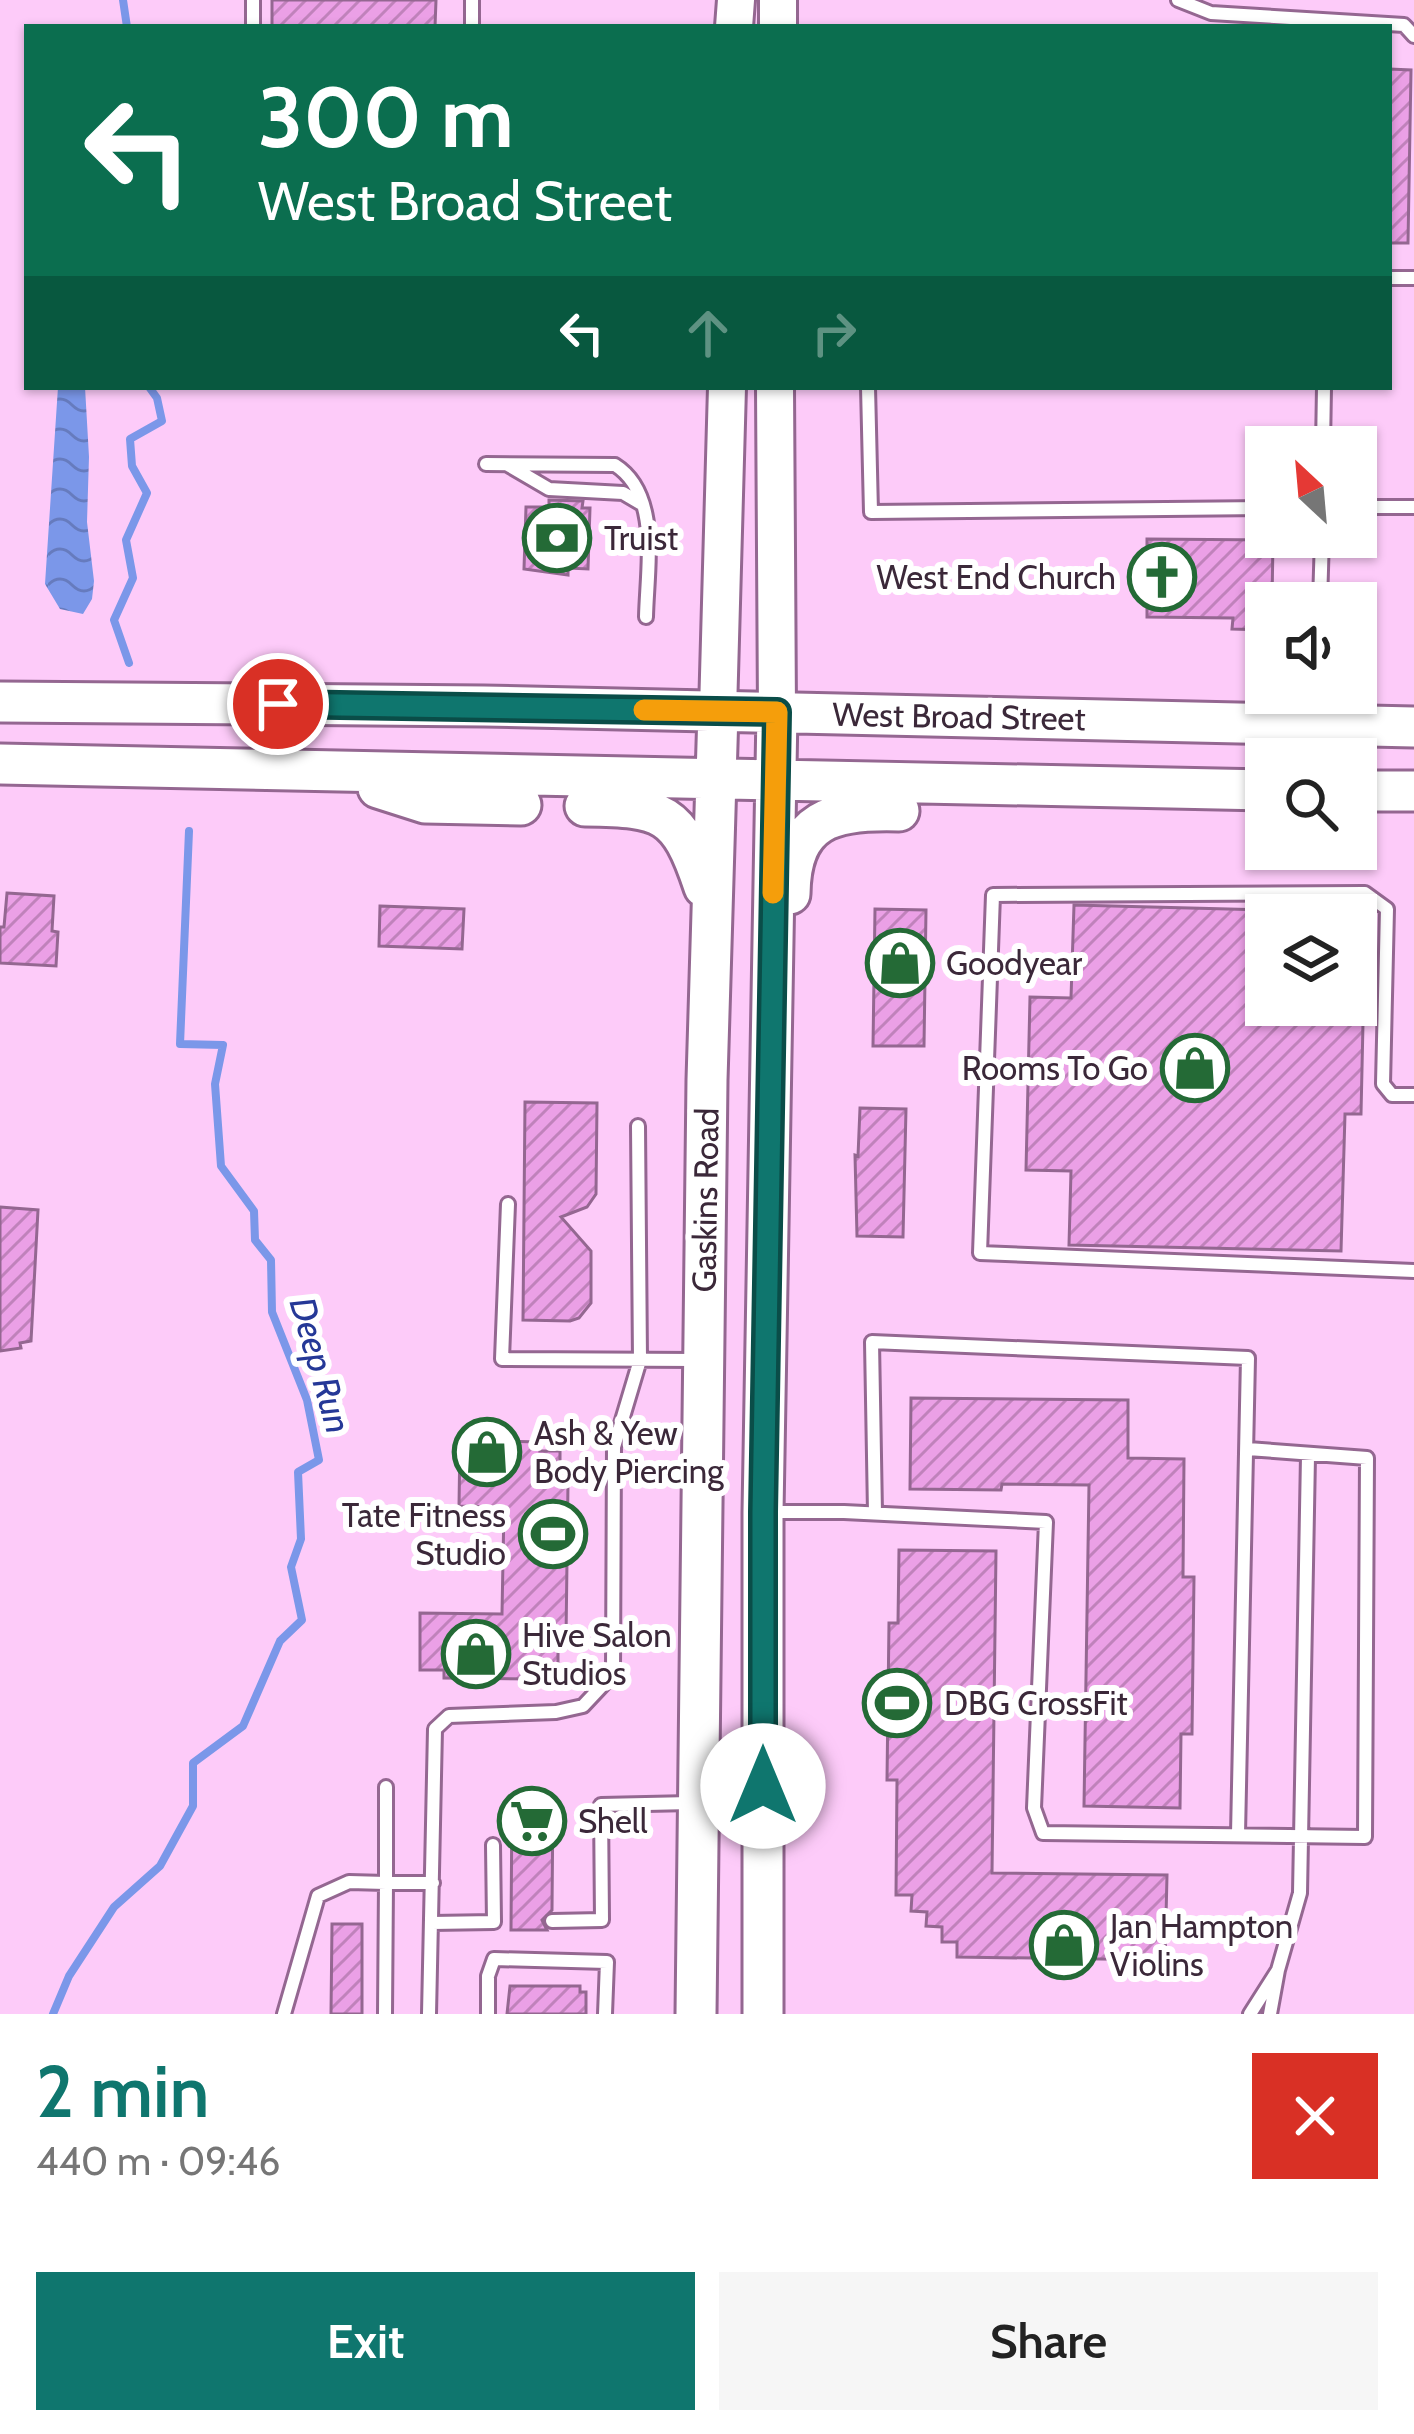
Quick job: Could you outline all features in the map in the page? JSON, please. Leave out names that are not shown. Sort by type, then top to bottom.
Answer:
[{"type":"main road","name":"Gaskins Road","points":[[696,2014],[712,912],[727,390]]},
{"type":"main road","name":"Gaskins Road","points":[[764,2014],[763,1512],[777,712],[776,390]]},
{"type":"main road","name":"West Broad Street","points":[[0,702],[777,712],[1245,709]]},
{"type":"main road","name":"West Broad Street","points":[[1348,714],[1414,727]]},
{"type":"main road","points":[[0,764],[1245,790]]},
{"type":"main road","points":[[332,773],[425,803],[647,809],[682,834],[712,912]]},
{"type":"main road","points":[[770,1071],[788,1013],[792,864],[810,830],[848,811],[920,812],[1059,788]]},
{"type":"main road","points":[[1377,791],[1414,791]]},
{"type":"lane","points":[[1178,0],[1211,13],[1388,24]]},
{"type":"lane","points":[[868,390],[871,512],[1245,508]]},
{"type":"lane","points":[[1323,426],[1324,390]]},
{"type":"lane","points":[[486,464],[615,465],[632,476],[648,526],[646,616]]},
{"type":"lane","points":[[506,464],[549,490],[622,493],[641,503]]},
{"type":"lane","points":[[1377,507],[1414,507]]},
{"type":"lane","points":[[1414,1095],[1392,1095],[1383,1084],[1388,908],[1365,893],[992,895],[980,1253],[1414,1271]]},
{"type":"lane","points":[[429,2014],[435,1729],[449,1716],[556,1712],[584,1706],[613,1674],[614,1447],[640,1360],[638,1126]]},
{"type":"lane","points":[[508,1204],[502,1359],[704,1360]]},
{"type":"lane","points":[[875,1514],[872,1342],[1249,1358],[1238,1834]]},
{"type":"lane","points":[[763,1512],[1046,1522],[1034,1808],[1043,1833],[1365,1837],[1367,1458],[1248,1449]]},
{"type":"lane","points":[[1270,2014],[1300,1893],[1308,1456]]},
{"type":"lane","points":[[385,2014],[386,1787]]},
{"type":"lane","points":[[552,1921],[602,1920],[601,1805],[699,1803]]},
{"type":"lane","points":[[493,1845],[494,1922]]},
{"type":"lane","points":[[284,2014],[318,1896],[349,1882],[433,1882]]},
{"type":"lane","points":[[432,1923],[511,1922]]},
{"type":"lane","points":[[488,2014],[488,1976],[494,1959],[607,1962],[605,2014]]},
{"type":"lane","points":[[1250,2014],[1278,1970]]},
{"type":"water","points":[[58,390],[85,390],[92,599],[83,614],[60,609],[45,584]]},
{"type":"building","points":[[272,0],[436,0],[435,24],[272,24]]},
{"type":"building","points":[[1392,69],[1411,70],[1408,243],[1392,243]]},
{"type":"building","name":"Truist","points":[[549,500],[583,501],[582,508],[590,508],[588,569],[568,568],[568,575],[524,569],[526,507],[549,507]]},
{"type":"building","points":[[1147,539],[1245,540],[1245,558],[1273,558],[1272,582],[1245,582],[1245,629],[1232,629],[1233,618],[1147,617],[1142,560],[1147,560]]},
{"type":"building","points":[[7,893],[54,896],[56,966],[0,963]]},
{"type":"building","name":"Rooms To Go","points":[[1074,905],[1245,909],[1245,1026],[1363,1026],[1361,1114],[1345,1114],[1341,1251],[1069,1245],[1071,1171],[1026,1170],[1030,997],[1071,998]]},
{"type":"building","points":[[380,906],[464,909],[462,949],[379,946]]},
{"type":"building","name":"Goodyear","points":[[875,909],[926,910],[924,1046],[873,1046]]},
{"type":"building","points":[[525,1102],[597,1103],[596,1194],[587,1207],[561,1217],[591,1251],[591,1303],[570,1321],[523,1320]]},
{"type":"building","points":[[860,1108],[906,1109],[903,1237],[857,1236],[855,1155]]},
{"type":"building","points":[[0,1207],[38,1210],[31,1341],[0,1351]]},
{"type":"building","points":[[911,1398],[1128,1400],[1128,1458],[1184,1459],[1183,1577],[1194,1577],[1192,1734],[1181,1734],[1180,1808],[1084,1806],[1089,1485],[910,1489]]},
{"type":"building","points":[[460,1440],[541,1442],[540,1451],[560,1451],[560,1483],[568,1483],[566,1639],[558,1639],[558,1671],[533,1671],[533,1679],[444,1678],[444,1670],[420,1670],[420,1613],[502,1614],[504,1507],[459,1506]]},
{"type":"building","points":[[899,1550],[996,1551],[992,1873],[1167,1875],[1165,1960],[957,1957],[957,1942],[942,1942],[942,1927],[926,1926],[927,1912],[911,1911],[912,1895],[896,1895],[897,1780],[887,1780],[889,1623],[898,1623]]},
{"type":"building","name":"Shell","points":[[512,1797],[553,1797],[552,1910],[542,1920],[547,1930],[511,1930]]},
{"type":"building","points":[[332,1924],[362,1924],[362,2014],[331,2014]]},
{"type":"building","points":[[510,1986],[580,1986],[580,1992],[586,1992],[586,2014],[507,2014]]},
{"type":"waterway","name":"Deep Run","points":[[123,0],[127,24]]},
{"type":"waterway","name":"Deep Run","points":[[129,663],[114,620],[133,578],[126,540],[147,493],[132,466],[130,439],[162,421],[151,390]]},
{"type":"waterway","name":"Deep Run","points":[[53,2014],[69,1976],[114,1907],[160,1866],[193,1806],[193,1763],[243,1726],[280,1641],[302,1620],[291,1567],[301,1539],[298,1472],[319,1460],[307,1400],[272,1312],[271,1260],[255,1240],[254,1211],[221,1166],[215,1084],[223,1045],[180,1044],[189,831]]},
{"type":"slow traffic","points":[[644,710],[777,712],[773,893]]},
{"type":"place","name":"Truist","points":[[557,538]]},
{"type":"place","name":"West End Church","points":[[1162,577]]},
{"type":"place","name":"Goodyear","points":[[900,963]]},
{"type":"place","name":"Rooms To Go","points":[[1195,1068]]},
{"type":"place","name":"Ash & Yew Body Piercing","points":[[487,1452]]},
{"type":"place","name":"Tate Fitness Studio","points":[[553,1534]]},
{"type":"place","name":"Hive Salon Studios","points":[[476,1654]]},
{"type":"place","name":"DBG CrossFit","points":[[897,1703]]},
{"type":"place","name":"Shell","points":[[532,1821]]},
{"type":"place","name":"Jan Hampton Violins","points":[[1064,1945]]},
{"type":"route","points":[[278,704],[777,712],[763,1786]]}]
